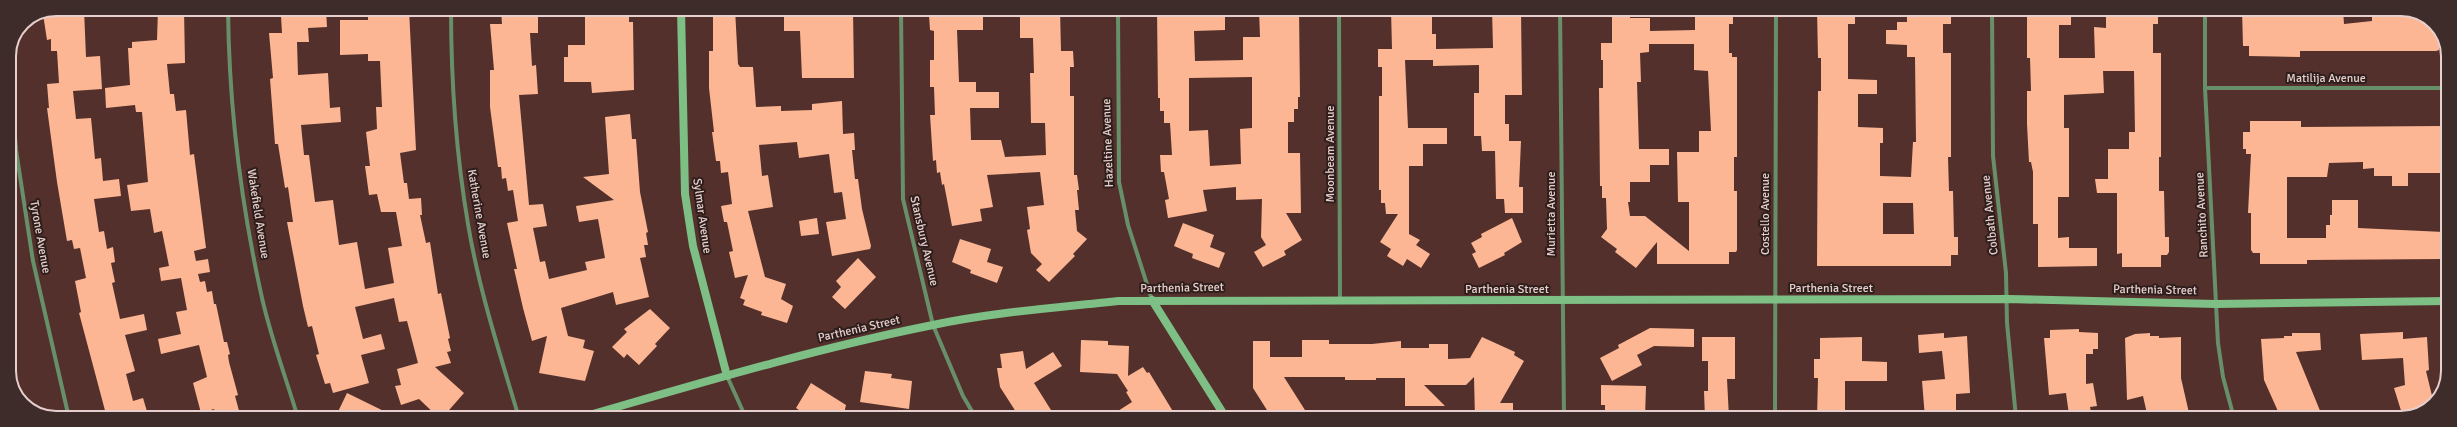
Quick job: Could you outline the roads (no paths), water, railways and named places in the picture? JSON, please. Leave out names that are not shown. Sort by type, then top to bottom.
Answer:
[{"type":"street","name":"Wakefield Avenue","points":[[228,16],[235,133],[262,299],[296,411]]},
{"type":"street","name":"Katherine Avenue","points":[[451,16],[455,116],[468,224],[492,329],[517,411]]},
{"type":"street","name":"Sylmar Avenue","points":[[680,16],[684,194],[693,246],[727,376],[743,411]]},
{"type":"street","name":"Stansbury Avenue","points":[[901,16],[903,199],[933,325],[963,396],[972,411]]},
{"type":"street","name":"Hazeltine Avenue","points":[[1118,16],[1120,182],[1128,224],[1152,300],[1222,411]]},
{"type":"street","name":"Moonbeam Avenue","points":[[1339,16],[1340,300]]},
{"type":"street","name":"Murietta Avenue","points":[[1560,16],[1564,411]]},
{"type":"street","name":"Costello Avenue","points":[[1775,411],[1776,16]]},
{"type":"street","name":"Colbath Avenue","points":[[1992,16],[1993,156],[2008,299],[2007,323],[2015,411]]},
{"type":"street","name":"Ranchito Avenue","points":[[2205,16],[2205,88],[2216,304],[2223,377],[2232,411]]},
{"type":"street","name":"Matilija Avenue","points":[[2205,88],[2441,88]]},
{"type":"street","name":"Tyrone Avenue","points":[[16,150],[34,261],[67,411]]},
{"type":"street","name":"Parthenia Street","points":[[604,411],[775,361],[933,325],[1014,312],[1152,300],[1562,301],[2008,299],[2216,304],[2441,301]]}]
